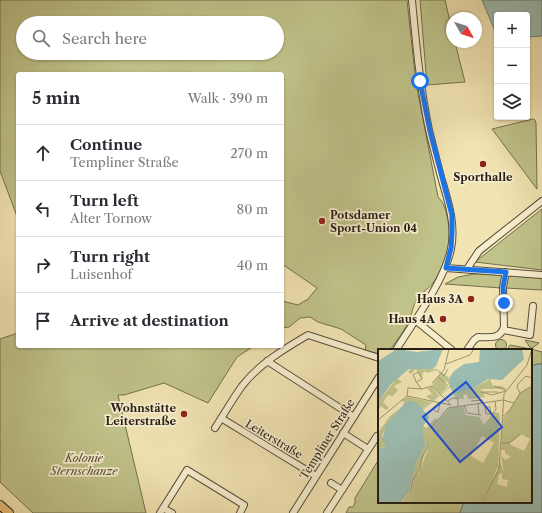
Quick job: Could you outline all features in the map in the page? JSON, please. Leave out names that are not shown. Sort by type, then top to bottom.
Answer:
[{"type":"main road","points":[[0,505],[9,513]]},
{"type":"street","points":[[397,349],[438,284],[446,268],[451,248],[452,232],[452,215],[430,131],[420,81],[412,0]]},
{"type":"street","points":[[467,269],[479,250],[542,201]]},
{"type":"street","points":[[446,268],[542,275]]},
{"type":"street","points":[[468,349],[475,338],[495,337],[503,330],[503,287],[506,272]]},
{"type":"street","points":[[503,330],[530,335],[533,306]]},
{"type":"street","points":[[415,320],[451,349]]},
{"type":"street","points":[[215,428],[243,386],[267,361],[308,335],[378,358]]},
{"type":"street","points":[[267,361],[354,417]]},
{"type":"street","name":"Templiner Straße","points":[[296,512],[316,476],[343,433],[377,385]]},
{"type":"street","name":"Leiterstraße","points":[[221,418],[316,476]]},
{"type":"street","points":[[343,433],[368,449]]},
{"type":"street","points":[[327,513],[377,436]]},
{"type":"street","points":[[172,513],[162,510],[188,470],[244,505],[240,513]]},
{"type":"street","points":[[332,483],[342,490]]},
{"type":"green space","points":[[0,0],[407,0],[416,83],[438,197],[444,206],[449,225],[449,242],[448,251],[438,275],[431,285],[418,298],[406,326],[391,349],[378,349],[378,354],[365,350],[366,345],[341,329],[318,322],[310,317],[300,318],[289,327],[284,328],[284,302],[298,305],[308,299],[317,288],[284,265],[284,72],[16,72],[16,214],[0,171]]},
{"type":"green space","points":[[420,0],[445,0],[448,12],[446,12],[446,48],[456,48],[465,82],[427,85]]},
{"type":"green space","points":[[530,120],[535,120],[536,123],[537,189],[492,129]]},
{"type":"green space","points":[[542,209],[542,270],[475,262]]},
{"type":"green space","points":[[474,274],[502,275],[501,288],[445,284],[458,277]]},
{"type":"green space","points":[[506,275],[542,278],[542,290],[505,288]]},
{"type":"green space","name":"Kolonie Sternschanze","points":[[16,334],[16,348],[251,348],[237,357],[208,403],[164,383],[124,395],[118,395],[146,513],[33,513],[0,482],[0,339]]},
{"type":"green space","points":[[501,339],[507,345],[505,349],[497,349],[495,345],[497,341]]},
{"type":"green space","points":[[525,340],[539,343],[531,349]]},
{"type":"green space","points":[[510,345],[531,349],[508,349]]},
{"type":"green space","points":[[532,349],[542,352],[542,364],[532,366]]},
{"type":"green space","points":[[378,461],[378,503],[464,503],[460,513],[346,513],[349,507],[353,507],[355,498]]},
{"type":"water","points":[[482,0],[542,0],[542,36],[530,37],[530,12],[494,12],[494,29]]},
{"type":"water","points":[[542,364],[542,513],[460,513],[464,503],[532,503],[532,366]]},
{"type":"place","name":"Sporthalle","points":[[483,164]]},
{"type":"place","name":"Potsdamer Sport-Union 04","points":[[322,221]]},
{"type":"place","name":"Haus 3A","points":[[471,299]]},
{"type":"place","name":"Haus 4A","points":[[443,319]]},
{"type":"place","name":"Wohnstätte Leiterstraße","points":[[184,414]]},
{"type":"route","points":[[420,81],[441,178],[452,215],[451,248],[446,268],[506,272],[503,287],[504,303]]}]
